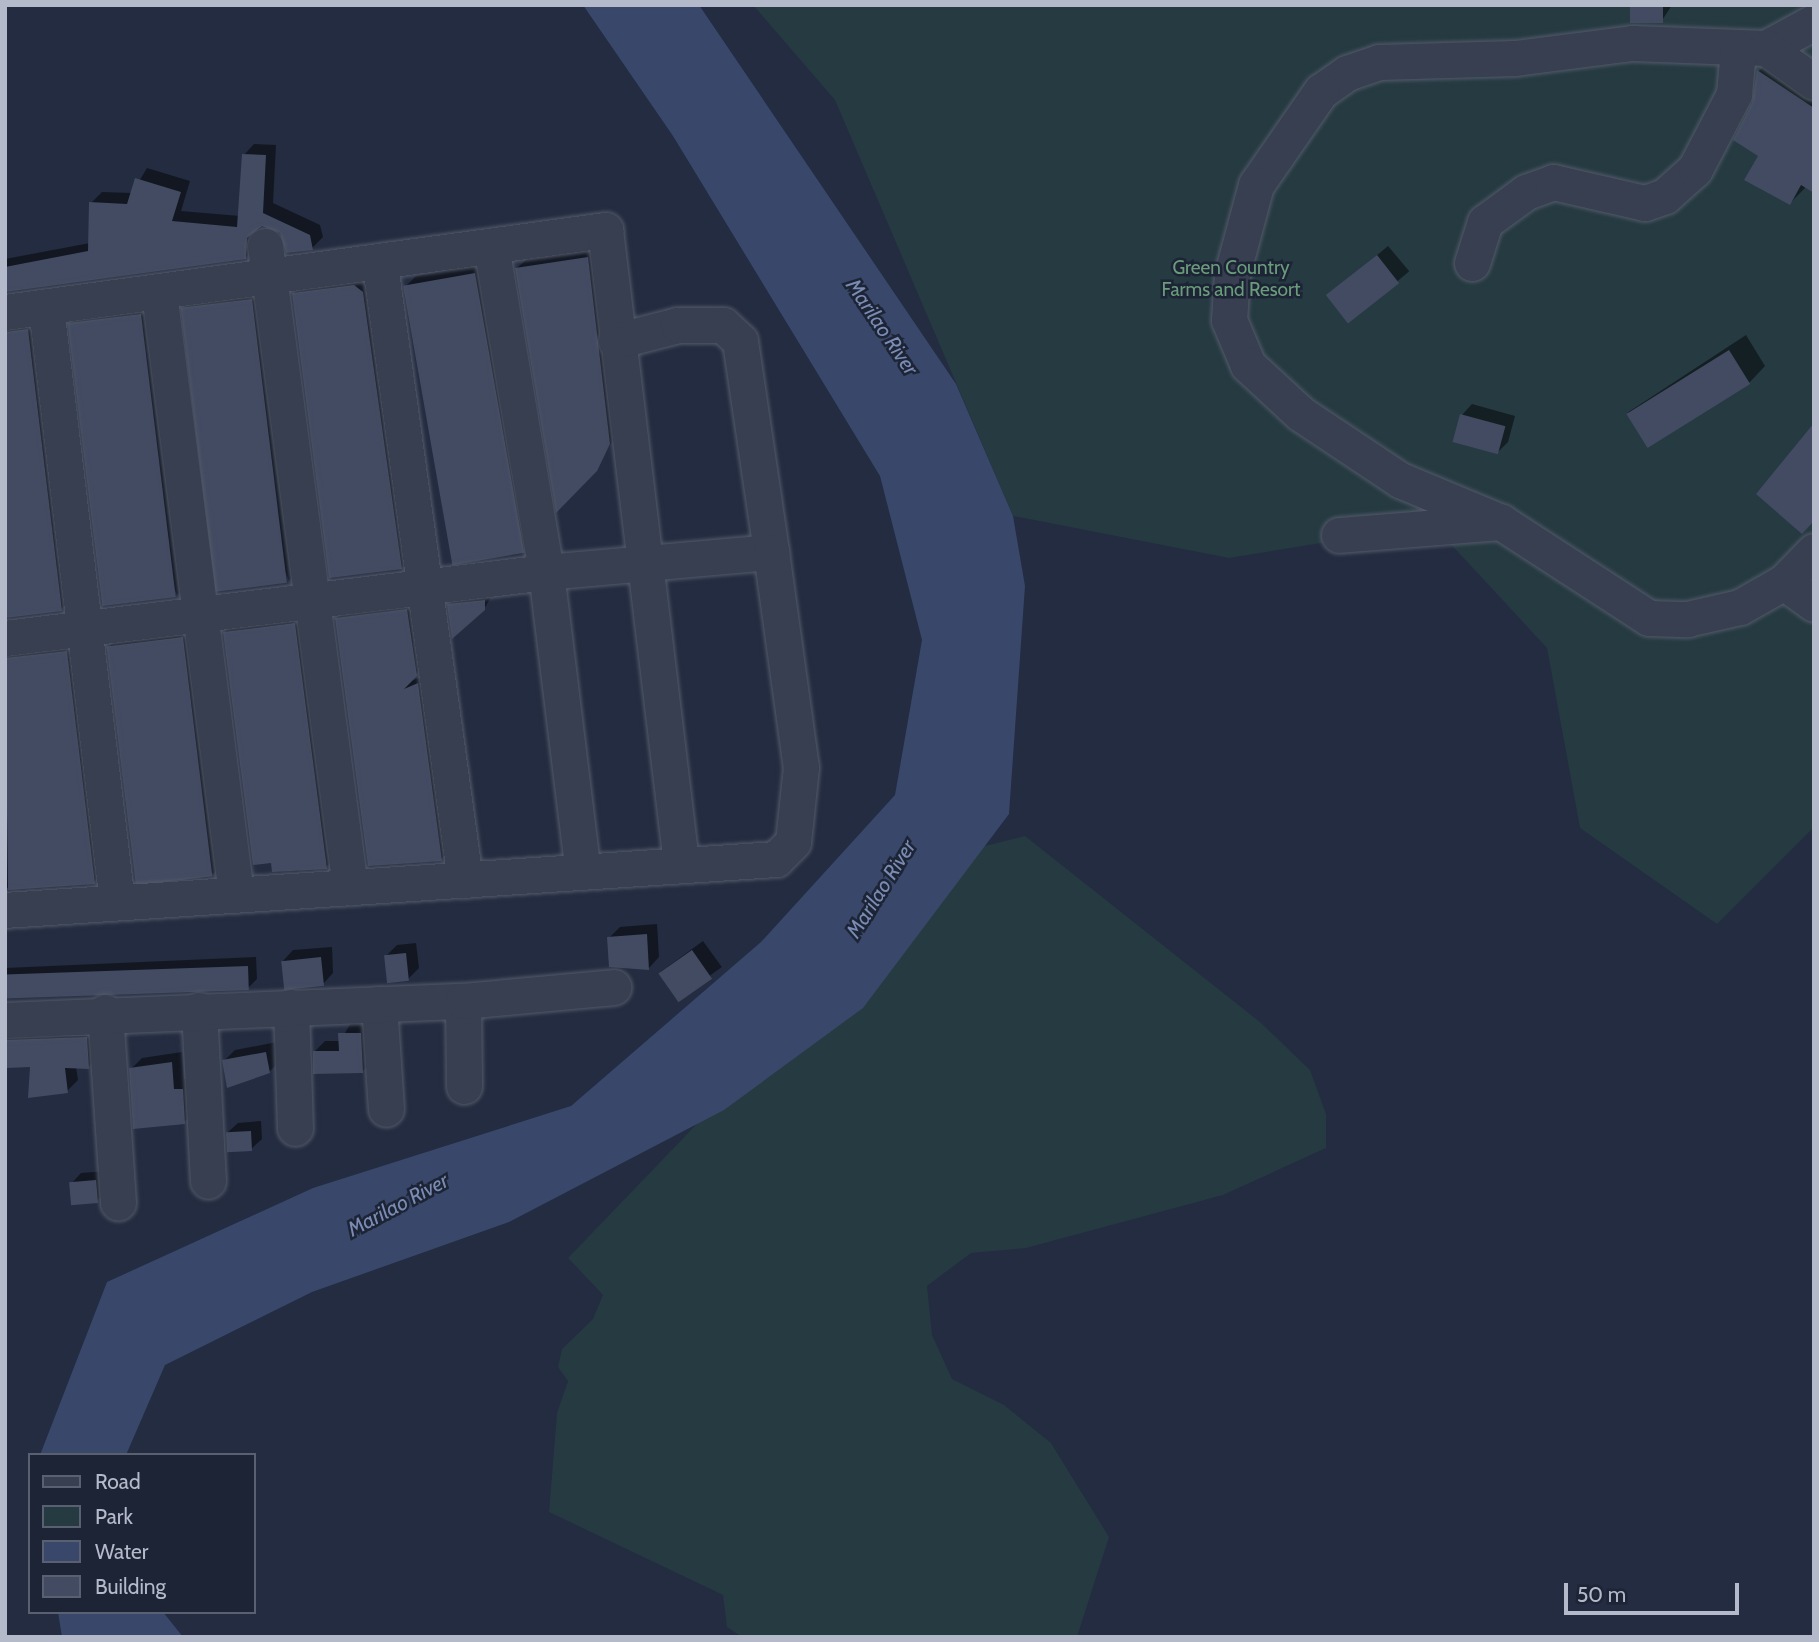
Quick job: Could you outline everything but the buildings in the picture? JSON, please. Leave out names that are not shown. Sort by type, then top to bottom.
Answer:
[{"type":"street","points":[[1785,41],[1814,82]]},
{"type":"street","points":[[1472,263],[1485,222],[1526,192],[1553,182],[1645,203],[1665,196],[1695,169],[1734,94],[1785,41]]},
{"type":"street","points":[[1785,41],[1632,43],[1515,58],[1379,62],[1321,91],[1256,185],[1232,274],[1229,320],[1248,365],[1301,414],[1400,480],[1501,522],[1649,618],[1687,619],[1740,607],[1784,582],[1814,551]]},
{"type":"street","points":[[5,312],[159,293],[268,262],[380,265],[605,230],[616,341],[647,566],[681,863]]},
{"type":"street","points":[[491,246],[546,572],[583,872]]},
{"type":"street","points":[[268,262],[316,600],[350,887]]},
{"type":"street","points":[[380,265],[428,587],[465,880]]},
{"type":"street","points":[[159,293],[236,894]]},
{"type":"street","points":[[46,307],[117,902]]},
{"type":"street","points":[[5,910],[583,872],[681,863],[776,859],[793,842],[801,766],[740,341],[723,325],[678,325],[616,341]]},
{"type":"street","points":[[1339,535],[1501,522]]},
{"type":"street","points":[[5,638],[546,572],[647,566],[771,552]]},
{"type":"street","points":[[1784,582],[1814,604]]},
{"type":"street","points":[[5,1020],[105,1012],[463,1001],[613,987]]},
{"type":"street","points":[[463,1001],[464,1086]]},
{"type":"street","points":[[379,1004],[386,1109]]},
{"type":"street","points":[[291,1007],[295,1128]]},
{"type":"street","points":[[199,1010],[208,1181]]},
{"type":"street","points":[[105,1012],[118,1203]]},
{"type":"green space","name":"Green Country Farms and Resort","points":[[753,5],[1814,5],[1814,827],[1717,924],[1580,828],[1547,648],[1433,525],[1229,558],[1013,516],[835,100]]},
{"type":"green space","points":[[1025,836],[1260,1022],[1310,1070],[1326,1114],[1326,1148],[1223,1195],[1026,1248],[971,1253],[927,1286],[932,1335],[952,1379],[1004,1405],[1051,1443],[1109,1537],[1077,1637],[742,1637],[727,1627],[723,1595],[549,1512],[557,1413],[568,1381],[558,1367],[562,1349],[593,1319],[603,1295],[568,1258],[957,853]]},
{"type":"water","name":"Marilao River","points":[[583,5],[699,5],[956,384],[1013,516],[1025,586],[1009,814],[863,1008],[724,1110],[509,1222],[312,1292],[165,1365],[127,1453],[41,1453],[107,1282],[313,1188],[571,1106],[761,942],[895,795],[922,640],[880,476],[673,136]]},
{"type":"water","points":[[58,1614],[165,1614],[183,1637],[62,1637]]}]
